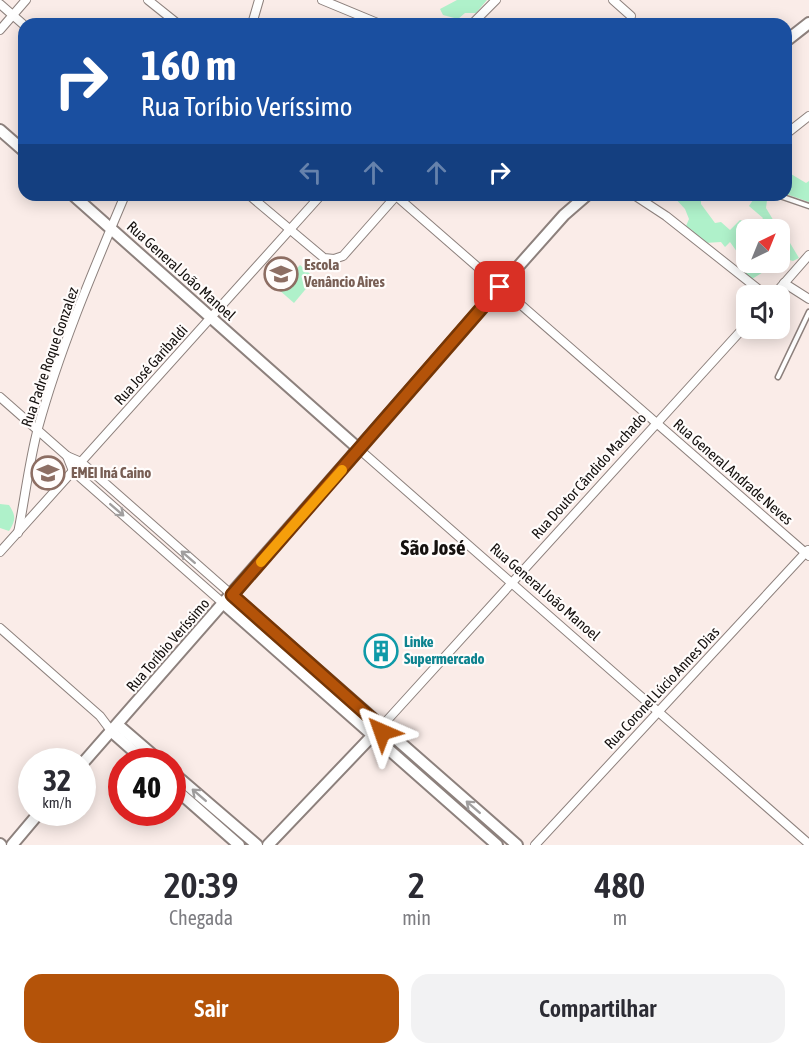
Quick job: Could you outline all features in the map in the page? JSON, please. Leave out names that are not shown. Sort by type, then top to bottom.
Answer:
[{"type":"street","points":[[0,30],[26,0]]},
{"type":"street","points":[[148,0],[170,18]]},
{"type":"street","points":[[254,18],[259,0]]},
{"type":"street","points":[[322,0],[366,18]]},
{"type":"street","points":[[478,18],[496,0]]},
{"type":"street","points":[[613,0],[631,16]]},
{"type":"street","points":[[0,4],[18,20]]},
{"type":"street","points":[[792,36],[809,23]]},
{"type":"street","points":[[792,130],[809,116]]},
{"type":"street","points":[[0,130],[18,146]]},
{"type":"street","name":"Rua General João Manoel","points":[[80,201],[805,841]]},
{"type":"street","name":"Rua Padre Roque Gonzalez","points":[[18,532],[38,430],[71,326],[123,201]]},
{"type":"street","points":[[256,201],[324,258],[334,259],[343,256],[391,201]]},
{"type":"street","name":"Rua José Garibaldi","points":[[0,552],[316,201]]},
{"type":"street","name":"Rua General Andrade Neves","points":[[403,201],[655,423],[808,552]]},
{"type":"street","name":"Rua Toríbio Veríssimo","points":[[96,749],[360,450],[500,287],[564,215],[580,201]]},
{"type":"street","points":[[643,201],[666,216],[753,285]]},
{"type":"street","points":[[809,255],[784,283],[809,299]]},
{"type":"street","name":"Rua Doutor Cândido Machado","points":[[268,845],[372,736],[381,735],[381,727],[736,336]]},
{"type":"street","points":[[0,398],[67,456],[81,462],[372,736],[497,845]]},
{"type":"street","points":[[67,456],[73,471],[381,727],[517,845]]},
{"type":"street","name":"Rua Coronel Lúcio Annes Dias","points":[[535,845],[808,552]]},
{"type":"street","points":[[0,628],[100,716],[142,748]]},
{"type":"street","points":[[115,728],[133,748]]},
{"type":"street","points":[[186,790],[213,814],[257,845]]},
{"type":"street","points":[[213,814],[238,845]]},
{"type":"street","points":[[12,845],[28,826]]},
{"type":"lane","points":[[792,200],[809,206]]},
{"type":"lane","points":[[778,377],[809,312]]},
{"type":"green space","points":[[457,0],[487,0],[476,13],[465,13],[459,18],[443,15],[440,9]]},
{"type":"green space","points":[[792,175],[806,183],[809,181],[809,202],[792,196]]},
{"type":"green space","points":[[678,201],[701,201],[715,223],[721,222],[730,230],[736,224],[736,250],[730,242],[725,247],[721,242],[705,243],[694,236],[693,231],[686,226],[689,219],[685,209]]},
{"type":"green space","points":[[752,201],[767,201],[766,208],[773,219],[762,219],[749,206]]},
{"type":"green space","points":[[790,243],[799,258],[790,260]]},
{"type":"green space","points":[[300,265],[315,278],[294,303],[278,289]]},
{"type":"green space","points":[[744,273],[762,273],[752,279]]},
{"type":"green space","points":[[0,504],[9,505],[13,512],[14,521],[9,531],[0,528]]},
{"type":"slow traffic","points":[[261,562],[342,470]]},
{"type":"place","name":"Escola Venâncio Aires","points":[[281,274]]},
{"type":"place","name":"EMEI Iná Caino","points":[[48,473]]},
{"type":"place","name":"Linke Supermercado","points":[[381,651]]},
{"type":"district","name":"São José","points":[[433,548]]},
{"type":"route","points":[[382,732],[381,727],[232,595],[500,287]]}]
